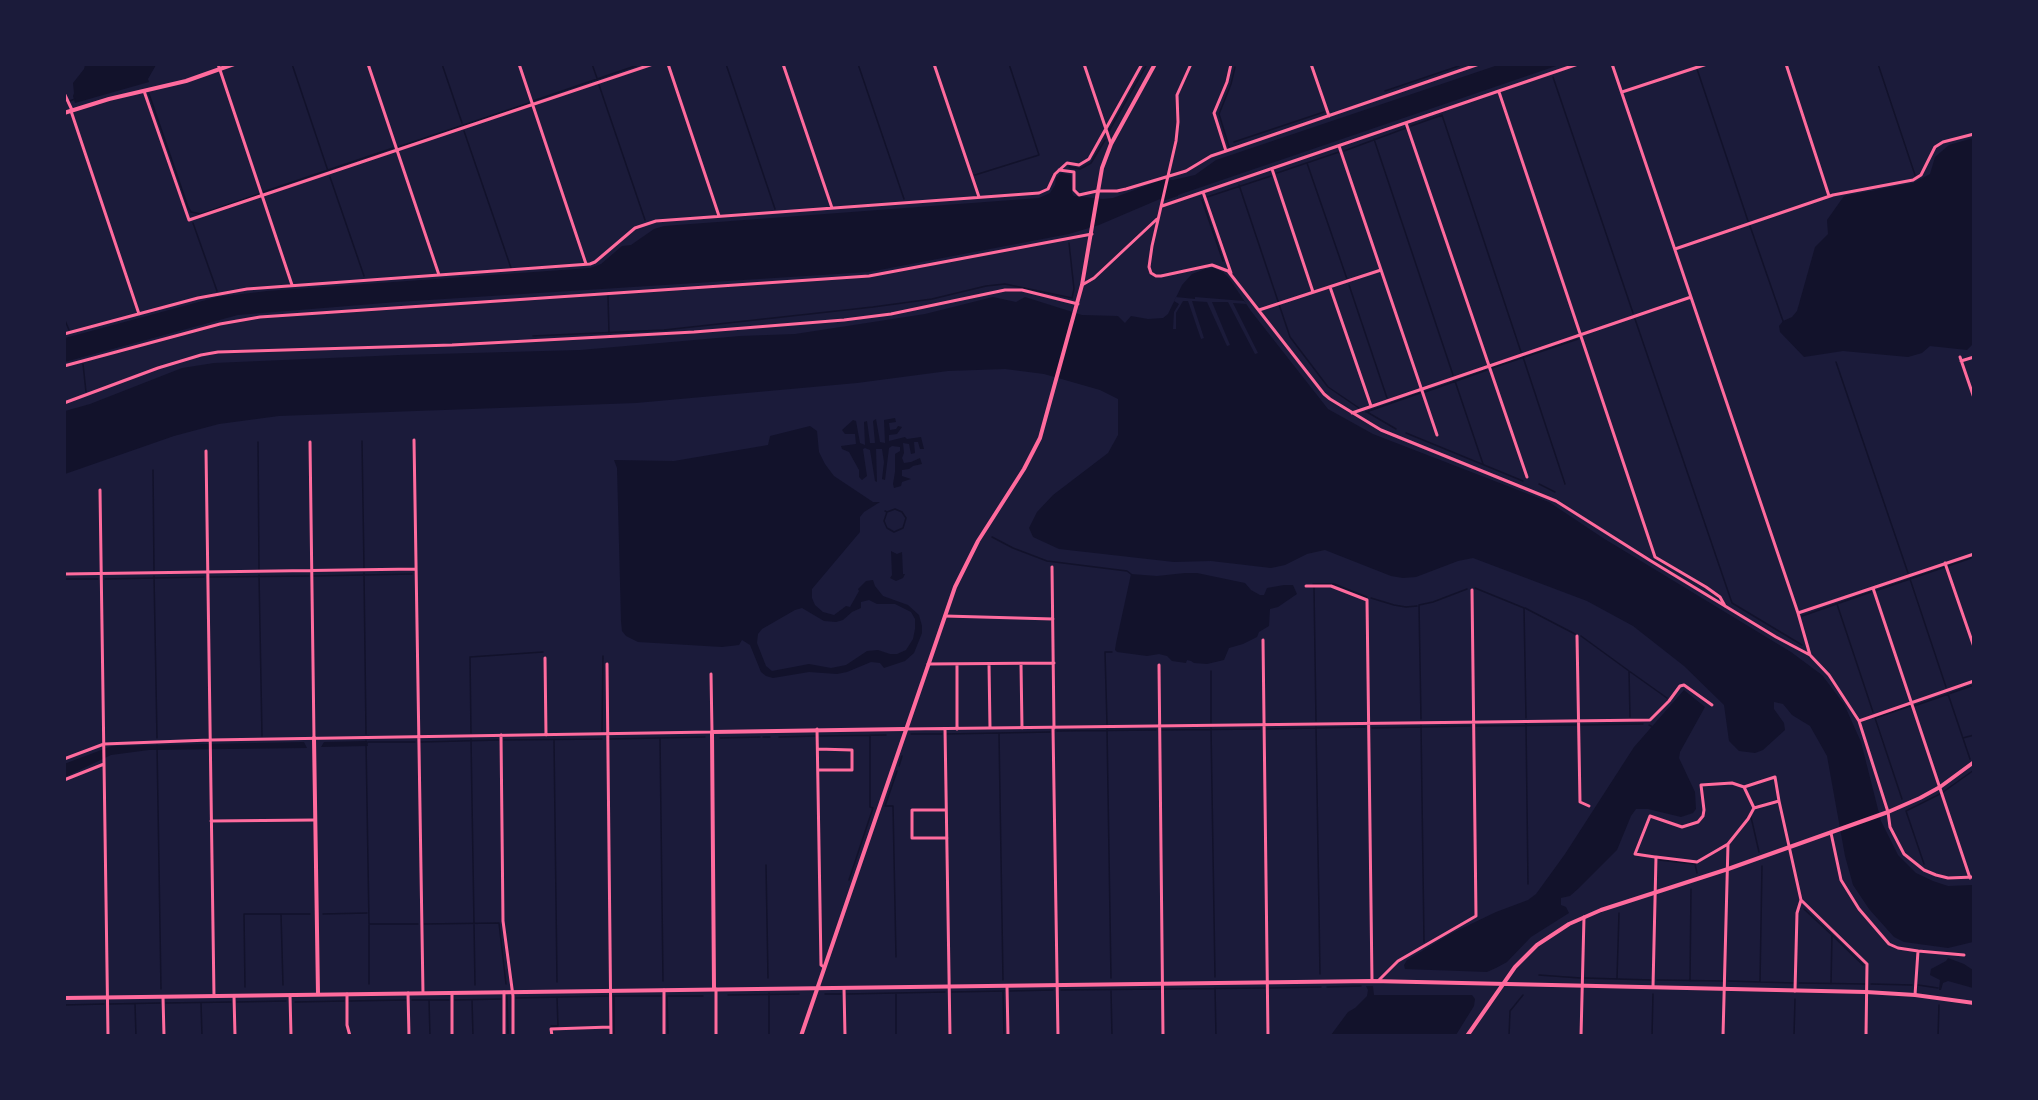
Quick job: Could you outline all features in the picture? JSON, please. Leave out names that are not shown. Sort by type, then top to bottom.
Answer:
[{"type":"main road","points":[[64,113],[109,99],[186,81],[219,67],[234,64]]},
{"type":"main road","points":[[801,1035],[945,616],[969,558],[1024,469],[1040,438],[1082,285],[1102,168],[1111,144],[1155,64]]},
{"type":"main road","points":[[715,989],[712,732],[905,729]]},
{"type":"main road","points":[[314,738],[318,994]]},
{"type":"main road","points":[[1467,1035],[1515,966],[1537,945],[1569,924],[1584,916],[1790,848],[1886,813],[1940,787],[1974,762]]},
{"type":"main road","points":[[64,998],[1378,981],[1866,992],[1915,995],[1974,1003]]},
{"type":"street","points":[[368,64],[439,275]]},
{"type":"street","points":[[519,64],[586,264]]},
{"type":"street","points":[[144,91],[189,220],[653,64]]},
{"type":"street","points":[[668,64],[719,216]]},
{"type":"street","points":[[783,64],[832,208]]},
{"type":"street","points":[[934,64],[979,197]]},
{"type":"street","points":[[1084,64],[1111,144]]},
{"type":"street","points":[[64,334],[222,293],[292,285],[586,264],[595,262],[635,228],[656,221],[1044,192],[1048,189],[1055,174],[1067,163],[1079,165],[1089,159],[1143,64]]},
{"type":"street","points":[[1191,64],[1177,95],[1178,124],[1149,267],[1151,273],[1161,276],[1212,265],[1228,271],[1324,393],[1352,413],[1381,430],[1556,501],[1725,606],[1810,655],[1829,675],[1859,721],[1890,827],[1899,846],[1911,861],[1924,870],[1948,878],[1972,877],[1872,588]]},
{"type":"street","points":[[1226,151],[1214,113],[1227,82],[1231,64]]},
{"type":"street","points":[[1311,64],[1329,116]]},
{"type":"street","points":[[1462,64],[1464,70]]},
{"type":"street","points":[[1059,170],[1074,172],[1074,190],[1079,195],[1126,189],[1186,171],[1211,156],[1479,64]]},
{"type":"street","points":[[1162,206],[1578,64]]},
{"type":"street","points":[[1612,64],[1798,613],[1810,655]]},
{"type":"street","points":[[1622,92],[1707,64]]},
{"type":"street","points":[[1786,64],[1829,196]]},
{"type":"street","points":[[219,67],[292,285]]},
{"type":"street","points":[[1499,92],[1655,557],[1706,587],[1720,597],[1725,606]]},
{"type":"street","points":[[64,93],[68,99],[139,314]]},
{"type":"street","points":[[1406,123],[1527,477]]},
{"type":"street","points":[[1675,249],[1829,196],[1913,180],[1921,175],[1935,147],[1943,142],[1974,134]]},
{"type":"street","points":[[1339,146],[1437,435]]},
{"type":"street","points":[[1272,169],[1313,292]]},
{"type":"street","points":[[1203,192],[1232,275]]},
{"type":"street","points":[[1082,285],[1090,282],[1158,218]]},
{"type":"street","points":[[64,366],[220,324],[260,317],[869,276],[1092,233]]},
{"type":"street","points":[[1259,310],[1382,270]]},
{"type":"street","points":[[1330,287],[1371,406]]},
{"type":"street","points":[[64,403],[159,368],[218,352],[452,345],[694,332],[891,314],[1005,290],[1022,290],[1077,306]]},
{"type":"street","points":[[1352,413],[1691,297]]},
{"type":"street","points":[[1974,357],[1960,359],[1974,398]]},
{"type":"street","points":[[414,440],[423,993]]},
{"type":"street","points":[[310,442],[314,738]]},
{"type":"street","points":[[206,451],[213,996]]},
{"type":"street","points":[[100,490],[108,1035]]},
{"type":"street","points":[[1798,613],[1974,554]]},
{"type":"street","points":[[1945,564],[1974,646]]},
{"type":"street","points":[[1052,567],[1058,1035]]},
{"type":"street","points":[[64,574],[416,569]]},
{"type":"street","points":[[1306,586],[1331,586],[1367,600],[1372,981]]},
{"type":"street","points":[[1378,981],[1398,961],[1476,916],[1472,590]]},
{"type":"street","points":[[945,616],[1053,619]]},
{"type":"street","points":[[1577,636],[1580,802],[1589,806]]},
{"type":"street","points":[[1263,640],[1268,1035]]},
{"type":"street","points":[[545,658],[546,735]]},
{"type":"street","points":[[1021,663],[1022,728]]},
{"type":"street","points":[[928,664],[1053,663]]},
{"type":"street","points":[[607,664],[610,1035]]},
{"type":"street","points":[[957,664],[957,729]]},
{"type":"street","points":[[989,664],[990,728]]},
{"type":"street","points":[[1158,665],[1163,1035]]},
{"type":"street","points":[[64,759],[104,746],[210,741],[712,732],[711,674]]},
{"type":"street","points":[[1859,721],[1974,681]]},
{"type":"street","points":[[905,729],[1650,720],[1680,686],[1684,685],[1712,705]]},
{"type":"street","points":[[817,729],[820,965],[824,966]]},
{"type":"street","points":[[945,729],[950,1035]]},
{"type":"street","points":[[501,735],[503,921],[512,991],[513,1035]]},
{"type":"street","points":[[818,749],[852,750],[852,770],[818,770]]},
{"type":"street","points":[[64,780],[104,763]]},
{"type":"street","points":[[1779,801],[1754,808],[1728,844],[1697,862],[1635,854],[1650,816],[1677,826],[1686,827],[1698,822],[1703,816],[1701,785],[1732,783],[1744,787],[1775,777],[1801,900],[1797,913],[1795,991]]},
{"type":"street","points":[[1744,787],[1754,808]]},
{"type":"street","points":[[946,810],[912,810],[912,838],[946,838]]},
{"type":"street","points":[[211,821],[315,820]]},
{"type":"street","points":[[1834,832],[1841,880],[1854,902],[1889,944],[1918,951],[1964,955]]},
{"type":"street","points":[[1723,1035],[1728,844]]},
{"type":"street","points":[[1653,987],[1656,857]]},
{"type":"street","points":[[1801,900],[1867,964],[1866,1035]]},
{"type":"street","points":[[1581,1035],[1584,916]]},
{"type":"street","points":[[1915,995],[1918,951]]},
{"type":"street","points":[[1007,986],[1008,1035]]},
{"type":"street","points":[[844,988],[845,1035]]},
{"type":"street","points":[[715,989],[717,1035]]},
{"type":"street","points":[[664,990],[664,1035]]},
{"type":"street","points":[[504,992],[504,1035]]},
{"type":"street","points":[[408,993],[409,1035]]},
{"type":"street","points":[[452,993],[452,1035]]},
{"type":"street","points":[[290,994],[291,1035]]},
{"type":"street","points":[[347,994],[346,1025],[350,1035]]},
{"type":"street","points":[[234,996],[235,1035]]},
{"type":"street","points":[[163,997],[164,1035]]},
{"type":"street","points":[[552,1035],[552,1029],[610,1027]]},
{"type":"shaded area","points":[[85,64],[156,65],[148,79],[149,82],[75,103],[73,83],[84,69]]},
{"type":"shaded area","points":[[1498,65],[1559,65],[1178,196],[1166,200],[1160,199],[1099,225],[1069,234],[869,272],[397,302],[238,315],[65,362],[65,338],[217,297],[267,291],[590,268],[601,264],[622,246],[631,245],[654,229],[664,226],[1039,198],[1050,193],[1056,178],[1061,173],[1071,175],[1074,196],[1113,198],[1164,179],[1173,180],[1195,175],[1216,160]]},
{"type":"shaded area","points":[[1973,138],[1974,328],[1972,345],[1967,350],[1930,346],[1922,353],[1908,357],[1843,351],[1804,357],[1780,332],[1779,326],[1797,311],[1815,247],[1828,234],[1827,220],[1844,196],[1913,183],[1930,174],[1935,157],[1949,145]]},
{"type":"shaded area","points":[[1214,268],[1229,278],[1251,311],[1328,409],[1373,434],[1549,502],[1603,538],[1791,652],[1822,675],[1844,704],[1861,742],[1881,821],[1898,855],[1916,873],[1933,881],[1948,886],[1973,885],[1973,942],[1948,948],[1904,942],[1894,937],[1869,909],[1853,885],[1845,856],[1827,756],[1810,726],[1792,715],[1783,704],[1774,702],[1774,709],[1784,723],[1785,730],[1763,750],[1755,753],[1739,751],[1729,741],[1724,705],[1684,666],[1633,626],[1587,601],[1473,558],[1458,561],[1416,577],[1403,578],[1391,576],[1325,550],[1307,554],[1285,565],[1271,568],[1211,561],[1174,562],[1059,549],[1033,537],[1029,528],[1037,512],[1053,495],[1108,453],[1118,435],[1118,399],[1100,390],[1044,374],[1005,369],[948,371],[857,383],[636,403],[279,416],[219,424],[174,436],[65,474],[65,411],[90,404],[182,368],[214,363],[580,350],[740,336],[795,334],[925,314],[993,297],[1016,302],[1025,297],[1082,315],[1118,316],[1125,323],[1131,316],[1148,319],[1163,318],[1168,314],[1182,285],[1192,274]]},
{"type":"shaded area","points":[[895,418],[896,422],[889,423],[890,430],[898,426],[902,427],[897,434],[889,435],[889,441],[905,437],[907,439],[921,437],[924,449],[920,449],[918,442],[914,442],[915,453],[911,454],[909,444],[903,443],[902,458],[904,463],[920,458],[922,464],[902,470],[902,476],[911,479],[894,488],[895,454],[900,451],[900,447],[889,448],[885,480],[882,479],[884,462],[882,449],[876,449],[877,482],[870,450],[865,448],[863,449],[867,476],[862,480],[849,452],[841,446],[856,444],[855,434],[845,434],[842,430],[853,420],[856,421],[860,443],[865,445],[864,422],[867,421],[870,443],[875,443],[873,421],[876,419],[880,442],[885,443],[884,420]]},
{"type":"shaded area","points":[[810,426],[817,431],[819,452],[834,476],[873,502],[880,502],[860,517],[860,532],[812,589],[812,598],[815,605],[823,612],[834,615],[846,606],[850,607],[858,589],[866,581],[873,580],[883,596],[908,605],[919,615],[922,633],[914,653],[905,661],[884,668],[880,663],[871,662],[837,674],[809,672],[773,678],[761,672],[750,645],[742,640],[739,645],[722,647],[638,642],[626,636],[622,631],[617,468],[614,460],[674,461],[768,445],[770,436]],"holes":[[[869,600],[877,604],[895,604],[911,612],[915,619],[915,629],[913,639],[906,650],[897,654],[878,650],[867,651],[846,665],[831,668],[809,664],[772,671],[766,666],[757,643],[758,634],[762,629],[795,610],[802,608],[824,621],[836,622],[861,608],[861,602]]]},
{"type":"shaded area","points":[[891,551],[897,554],[902,552],[903,574],[905,574],[903,578],[896,581],[890,578],[892,575]]},
{"type":"shaded area","points":[[1197,573],[1245,583],[1260,595],[1264,595],[1267,588],[1293,585],[1297,594],[1278,607],[1270,609],[1269,626],[1259,632],[1257,637],[1229,648],[1224,660],[1207,664],[1187,660],[1186,663],[1172,661],[1167,656],[1159,654],[1147,656],[1117,652],[1116,643],[1131,574],[1157,576]]},
{"type":"shaded area","points":[[1684,690],[1705,707],[1680,752],[1679,758],[1695,792],[1696,809],[1693,813],[1681,817],[1648,809],[1636,809],[1617,850],[1570,896],[1561,898],[1561,905],[1566,907],[1569,913],[1531,937],[1507,962],[1496,968],[1487,972],[1405,969],[1404,965],[1407,960],[1452,933],[1528,900],[1536,894],[1565,854],[1634,747]]},
{"type":"shaded area","points":[[367,741],[368,746],[321,747],[324,742]]},
{"type":"shaded area","points":[[304,742],[307,748],[149,750],[111,755],[65,777],[64,764],[112,746]]},
{"type":"shaded area","points":[[1948,958],[1973,970],[1973,988],[1948,981],[1943,983],[1939,990],[1940,980],[1930,975],[1931,969]]},
{"type":"shaded area","points":[[1366,986],[1373,986],[1374,995],[1472,995],[1475,999],[1474,1006],[1456,1035],[1331,1035],[1348,1012],[1367,996]]},
{"type":"pier","points":[[1176,297],[1244,301],[1247,304],[1233,303],[1258,353],[1255,354],[1228,302],[1212,302],[1230,345],[1227,346],[1207,302],[1192,301],[1204,338],[1201,339],[1188,301],[1183,301],[1176,313],[1176,329],[1173,329],[1174,312],[1179,304],[1174,301]]},
{"type":"waterway","points":[[292,64],[328,171]]},
{"type":"waterway","points":[[442,64],[462,123]]},
{"type":"waterway","points":[[592,64],[598,81]]},
{"type":"waterway","points":[[533,101],[641,64]]},
{"type":"waterway","points":[[726,64],[775,209]]},
{"type":"waterway","points":[[858,64],[904,199]]},
{"type":"waterway","points":[[975,175],[1039,155],[1009,64]]},
{"type":"waterway","points":[[1109,131],[1147,64]]},
{"type":"waterway","points":[[1878,64],[1915,175]]},
{"type":"waterway","points":[[1385,91],[1459,66]]},
{"type":"waterway","points":[[1229,147],[1219,114],[1235,67]]},
{"type":"waterway","points":[[1697,69],[1748,221]]},
{"type":"waterway","points":[[1553,77],[1633,313]]},
{"type":"waterway","points":[[599,85],[645,220]]},
{"type":"waterway","points":[[149,94],[191,212],[201,214],[259,194]]},
{"type":"waterway","points":[[64,103],[75,99]]},
{"type":"waterway","points":[[398,147],[529,103]]},
{"type":"waterway","points":[[1234,142],[1324,112]]},
{"type":"waterway","points":[[1411,126],[1442,115],[1521,352]]},
{"type":"waterway","points":[[1344,151],[1406,128]]},
{"type":"waterway","points":[[464,131],[511,268]]},
{"type":"waterway","points":[[1374,139],[1453,375]]},
{"type":"waterway","points":[[1069,167],[1080,169],[1091,163],[1105,140]]},
{"type":"waterway","points":[[263,192],[393,148]]},
{"type":"waterway","points":[[1277,173],[1339,152]]},
{"type":"waterway","points":[[1307,163],[1347,279]]},
{"type":"waterway","points":[[1207,197],[1271,176]]},
{"type":"waterway","points":[[330,177],[364,276]]},
{"type":"waterway","points":[[1239,185],[1290,337],[1328,387],[1359,408]]},
{"type":"waterway","points":[[1202,200],[1223,261]]},
{"type":"waterway","points":[[193,223],[217,291]]},
{"type":"waterway","points":[[1750,226],[1783,321]]},
{"type":"waterway","points":[[533,336],[664,330],[873,307],[932,299],[986,286],[1005,284],[1072,298],[1074,289],[1069,243]]},
{"type":"waterway","points":[[1349,285],[1387,398]]},
{"type":"waterway","points":[[608,296],[609,333]]},
{"type":"waterway","points":[[64,318],[69,330]]},
{"type":"waterway","points":[[1635,319],[1732,603],[1802,645]]},
{"type":"waterway","points":[[1492,368],[1578,339]]},
{"type":"waterway","points":[[1523,357],[1565,484]]},
{"type":"waterway","points":[[1836,362],[1908,573]]},
{"type":"waterway","points":[[83,364],[86,392]]},
{"type":"waterway","points":[[1425,392],[1487,370]]},
{"type":"waterway","points":[[1455,381],[1483,464]]},
{"type":"waterway","points":[[1366,412],[1420,393]]},
{"type":"waterway","points":[[1367,412],[1396,429]]},
{"type":"waterway","points":[[1406,433],[1523,481]]},
{"type":"waterway","points":[[362,441],[364,568]]},
{"type":"waterway","points":[[258,442],[259,569]]},
{"type":"waterway","points":[[153,470],[154,570]]},
{"type":"waterway","points":[[1539,484],[1555,492]]},
{"type":"waterway","points":[[885,511],[895,509],[902,512],[906,518],[903,528],[894,532],[887,528],[884,521],[887,512]]},
{"type":"waterway","points":[[992,537],[1047,561],[1127,571],[1131,574]]},
{"type":"waterway","points":[[1948,566],[1974,557]]},
{"type":"waterway","points":[[1875,591],[1945,567]]},
{"type":"waterway","points":[[364,573],[366,734]]},
{"type":"waterway","points":[[314,576],[412,574]]},
{"type":"waterway","points":[[259,575],[262,736]]},
{"type":"waterway","points":[[154,576],[157,738]]},
{"type":"waterway","points":[[210,577],[309,576]]},
{"type":"waterway","points":[[105,579],[204,577]]},
{"type":"waterway","points":[[64,579],[98,579]]},
{"type":"waterway","points":[[1910,579],[1946,687]]},
{"type":"waterway","points":[[1313,584],[1334,584],[1367,597]]},
{"type":"waterway","points":[[1314,588],[1316,721]]},
{"type":"waterway","points":[[1475,588],[1524,608],[1526,718]]},
{"type":"waterway","points":[[1421,719],[1419,605],[1467,589]]},
{"type":"waterway","points":[[1802,616],[1871,592]]},
{"type":"waterway","points":[[1371,598],[1394,605],[1417,606]]},
{"type":"waterway","points":[[1837,604],[1873,712]]},
{"type":"waterway","points":[[1525,608],[1575,634]]},
{"type":"waterway","points":[[1581,636],[1629,671],[1630,717]]},
{"type":"waterway","points":[[471,733],[470,657],[543,652]]},
{"type":"waterway","points":[[1107,724],[1105,652],[1112,652]]},
{"type":"waterway","points":[[602,731],[603,656]]},
{"type":"waterway","points":[[1211,671],[1211,723]]},
{"type":"waterway","points":[[1629,671],[1667,698]]},
{"type":"waterway","points":[[1914,706],[1974,685]]},
{"type":"waterway","points":[[1948,694],[1970,759]]},
{"type":"waterway","points":[[1902,799],[1875,718],[1910,706]]},
{"type":"waterway","points":[[1526,724],[1528,884]]},
{"type":"waterway","points":[[1581,725],[1643,724]]},
{"type":"waterway","points":[[1421,725],[1424,942]]},
{"type":"waterway","points":[[1476,726],[1576,725]]},
{"type":"waterway","points":[[1649,725],[1653,727]]},
{"type":"waterway","points":[[1372,728],[1470,726]]},
{"type":"waterway","points":[[1316,727],[1320,974]]},
{"type":"waterway","points":[[1267,729],[1365,727]]},
{"type":"waterway","points":[[1211,728],[1215,977]]},
{"type":"waterway","points":[[1107,729],[1111,978]]},
{"type":"waterway","points":[[1162,730],[1260,729]]},
{"type":"waterway","points":[[1057,731],[1156,730]]},
{"type":"waterway","points":[[947,734],[1050,732]]},
{"type":"waterway","points":[[911,734],[942,734]]},
{"type":"waterway","points":[[999,734],[1003,980]]},
{"type":"waterway","points":[[849,880],[873,808],[870,807],[870,735]]},
{"type":"waterway","points":[[820,736],[886,735]]},
{"type":"waterway","points":[[1963,738],[1974,735]]},
{"type":"waterway","points":[[779,737],[815,736]]},
{"type":"waterway","points":[[610,739],[705,737]]},
{"type":"waterway","points":[[720,738],[760,737]]},
{"type":"waterway","points":[[763,737],[770,737]]},
{"type":"waterway","points":[[660,738],[663,981]]},
{"type":"waterway","points":[[471,739],[475,985]]},
{"type":"waterway","points":[[504,740],[602,739]]},
{"type":"waterway","points":[[421,742],[499,740]]},
{"type":"waterway","points":[[554,740],[557,982]]},
{"type":"waterway","points":[[366,741],[369,924],[418,924]]},
{"type":"waterway","points":[[366,744],[368,742],[415,742]]},
{"type":"waterway","points":[[157,745],[161,989]]},
{"type":"waterway","points":[[899,766],[902,756]]},
{"type":"waterway","points":[[1943,792],[1974,770]]},
{"type":"waterway","points":[[896,957],[893,806],[885,806],[897,771]]},
{"type":"waterway","points":[[1924,864],[1906,811],[1940,794]]},
{"type":"waterway","points":[[1751,817],[1759,852]]},
{"type":"waterway","points":[[1660,860],[1695,864],[1697,873]]},
{"type":"waterway","points":[[766,865],[768,978]]},
{"type":"waterway","points":[[1760,982],[1762,866]]},
{"type":"waterway","points":[[1690,981],[1691,889]]},
{"type":"waterway","points":[[1804,909],[1832,935]]},
{"type":"waterway","points":[[323,914],[367,913]]},
{"type":"waterway","points":[[1617,978],[1619,913]]},
{"type":"waterway","points":[[245,987],[244,914],[310,914]]},
{"type":"waterway","points":[[281,914],[283,985]]},
{"type":"waterway","points":[[424,924],[499,923],[506,984]]},
{"type":"waterway","points":[[369,925],[369,984]]},
{"type":"waterway","points":[[1831,984],[1832,935],[1863,965]]},
{"type":"waterway","points":[[1539,975],[1580,978]]},
{"type":"waterway","points":[[1585,978],[1651,980]]},
{"type":"waterway","points":[[1657,980],[1723,981]]},
{"type":"waterway","points":[[1728,981],[1793,983]]},
{"type":"waterway","points":[[1799,983],[1865,984]]},
{"type":"waterway","points":[[1871,984],[1912,985]]},
{"type":"waterway","points":[[1918,985],[1938,988]]},
{"type":"waterway","points":[[1327,987],[1361,986]]},
{"type":"waterway","points":[[1270,988],[1321,987]]},
{"type":"waterway","points":[[1215,988],[1216,1036]]},
{"type":"waterway","points":[[1165,989],[1265,988]]},
{"type":"waterway","points":[[1061,990],[1160,989]]},
{"type":"waterway","points":[[1010,991],[1053,990]]},
{"type":"waterway","points":[[1003,991],[1004,1036]]},
{"type":"waterway","points":[[952,992],[1004,991]]},
{"type":"waterway","points":[[1111,991],[1112,1036]]},
{"type":"waterway","points":[[847,994],[945,992]]},
{"type":"waterway","points":[[769,993],[769,1036]]},
{"type":"waterway","points":[[728,995],[799,994]]},
{"type":"waterway","points":[[825,994],[841,994]]},
{"type":"waterway","points":[[896,994],[896,1036]]},
{"type":"waterway","points":[[1652,1036],[1653,994]]},
{"type":"waterway","points":[[1509,1036],[1510,1011],[1523,995]]},
{"type":"waterway","points":[[507,996],[508,1036]]},
{"type":"waterway","points":[[516,998],[608,996]]},
{"type":"waterway","points":[[613,996],[661,996]]},
{"type":"waterway","points":[[667,996],[668,1036]]},
{"type":"waterway","points":[[668,996],[703,996]]},
{"type":"waterway","points":[[614,997],[614,1036]]},
{"type":"waterway","points":[[551,1026],[558,1026],[557,998]]},
{"type":"waterway","points":[[455,1000],[501,999]]},
{"type":"waterway","points":[[1794,1036],[1795,999]]},
{"type":"waterway","points":[[349,1001],[406,1000]]},
{"type":"waterway","points":[[412,1000],[449,1000]]},
{"type":"waterway","points":[[429,1000],[430,1036]]},
{"type":"waterway","points":[[472,1000],[473,1036]]},
{"type":"waterway","points":[[237,1002],[286,1001]]},
{"type":"waterway","points":[[295,1002],[344,1001]]},
{"type":"waterway","points":[[166,1003],[231,1002]]},
{"type":"waterway","points":[[110,1004],[160,1003]]},
{"type":"waterway","points":[[201,1003],[202,1036]]},
{"type":"waterway","points":[[64,1005],[104,1004]]},
{"type":"waterway","points":[[135,1004],[136,1036]]},
{"type":"waterway","points":[[1938,1036],[1939,1005]]}]
